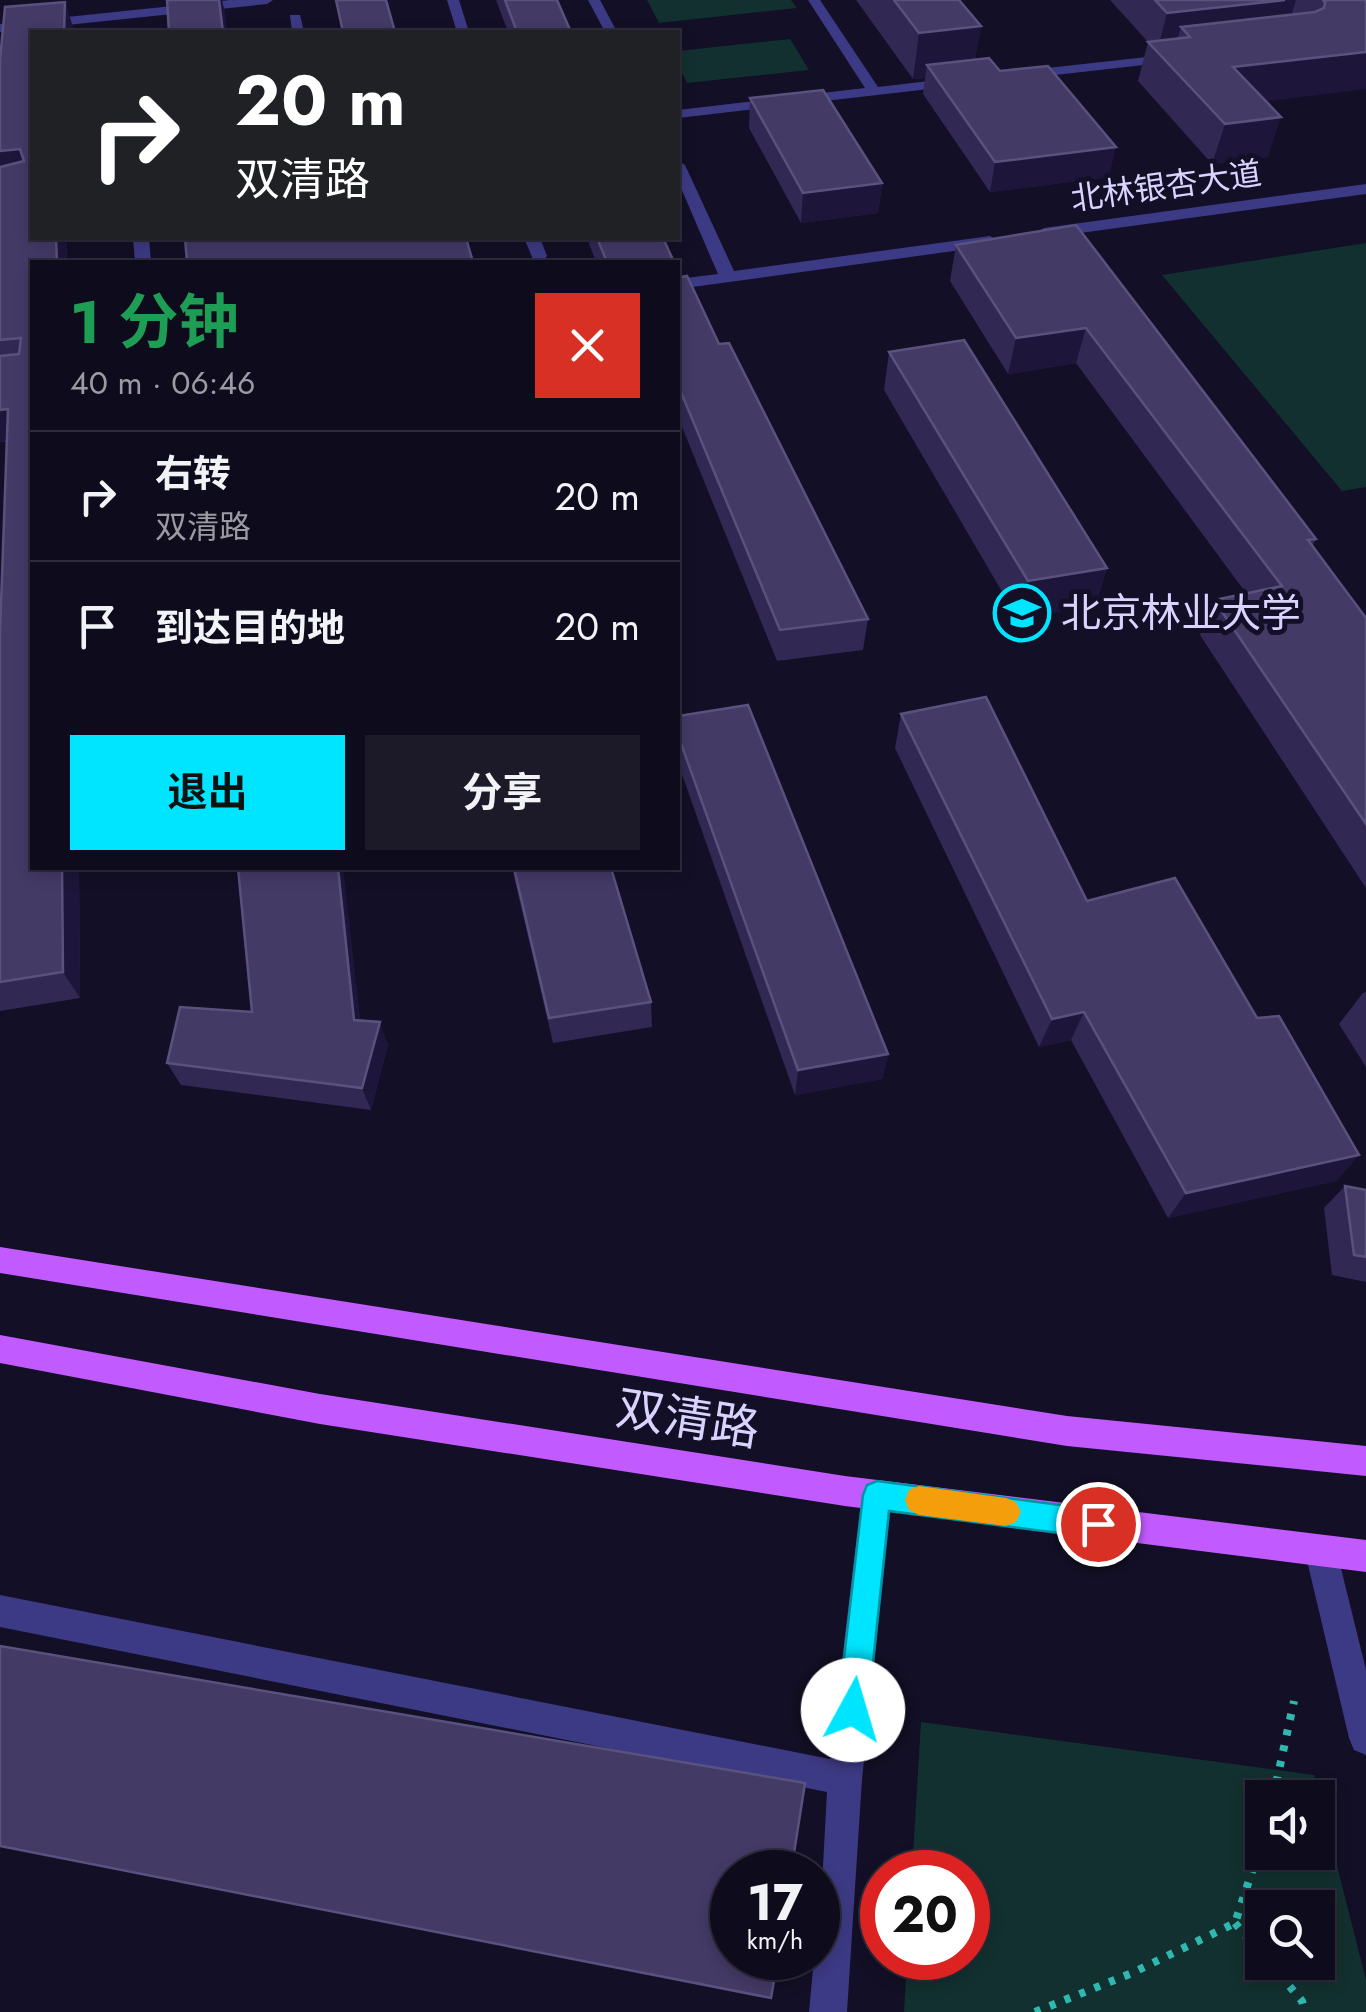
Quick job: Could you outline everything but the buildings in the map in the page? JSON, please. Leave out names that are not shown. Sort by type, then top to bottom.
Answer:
[{"type":"main road","name":"双清路","points":[[0,1260],[1067,1431],[1366,1461]]},
{"type":"main road","name":"双清路","points":[[0,1349],[320,1408],[877,1495],[1366,1556]]},
{"type":"street","points":[[0,28],[267,0]]},
{"type":"street","points":[[453,0],[462,30]]},
{"type":"street","points":[[594,0],[610,30]]},
{"type":"street","points":[[814,0],[874,92]]},
{"type":"street","points":[[1010,76],[1185,56]]},
{"type":"street","points":[[680,114],[972,81]]},
{"type":"street","points":[[680,169],[728,277]]},
{"type":"street","name":"北林银杏大道","points":[[1018,237],[1366,189]]},
{"type":"street","points":[[533,240],[539,256]]},
{"type":"street","points":[[680,284],[999,240]]},
{"type":"street","points":[[828,2012],[845,1778],[877,1495]]},
{"type":"street","points":[[1320,1552],[1366,1738]]},
{"type":"street","points":[[0,1611],[845,1778]]},
{"type":"path","points":[[1277,1780],[1294,1701]]},
{"type":"path","points":[[1035,2012],[1132,1973],[1235,1923],[1253,1870]]},
{"type":"path","points":[[1235,1923],[1245,1935]]},
{"type":"path","points":[[1284,1980],[1302,2001],[1305,2012]]},
{"type":"green space","points":[[647,0],[791,0],[797,8],[659,23]]},
{"type":"green space","points":[[790,39],[809,70],[687,83],[680,69],[680,51]]},
{"type":"green space","points":[[1366,243],[1366,487],[1342,491],[1162,275]]},
{"type":"green space","points":[[921,1722],[1314,1775],[1315,1780],[1245,1780],[1245,1870],[1335,1870],[1335,1858],[1366,1980],[1366,2012],[904,2012],[906,1980],[990,1980],[990,1850],[913,1850]]},
{"type":"slow traffic","points":[[919,1500],[1006,1512]]},
{"type":"place","name":"北京林业大学","points":[[1022,613]]},
{"type":"route","points":[[853,1710],[877,1495],[1098,1524]]}]
